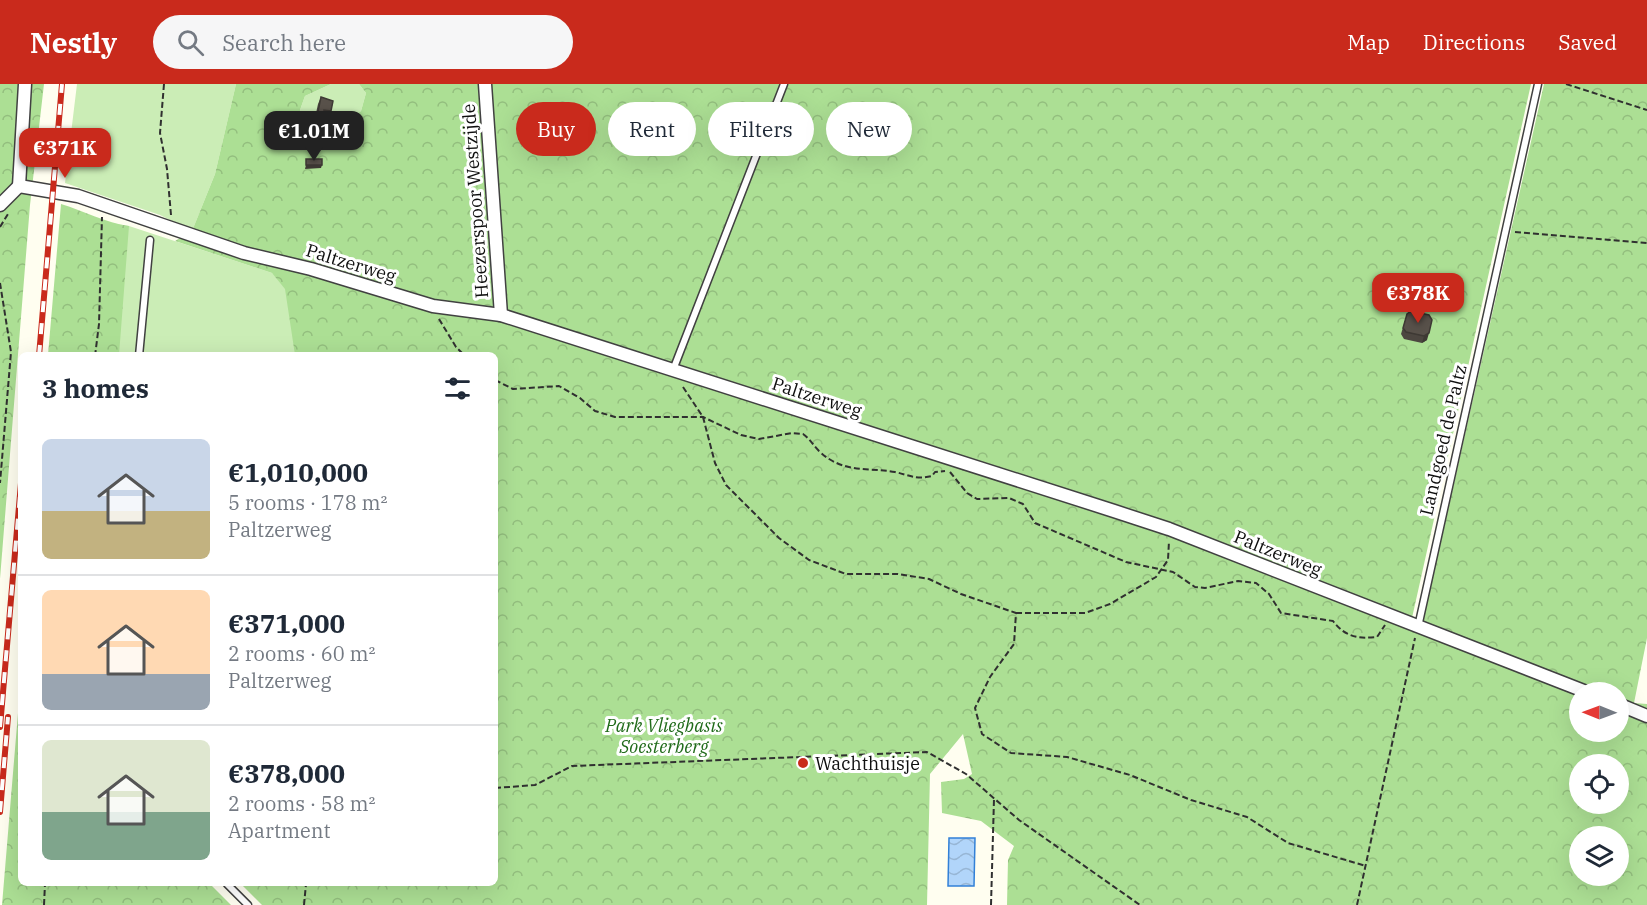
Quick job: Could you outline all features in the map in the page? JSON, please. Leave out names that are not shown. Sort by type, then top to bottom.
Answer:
[{"type":"street","points":[[0,205],[19,186],[25,84]]},
{"type":"street","name":"Heezerspoor Westzijde","points":[[485,84],[501,315]]},
{"type":"street","name":"Paltzerweg","points":[[19,186],[78,196],[244,253],[311,269],[433,306],[501,315],[1169,529],[1569,685]]},
{"type":"street","points":[[1629,709],[1647,716]]},
{"type":"lane","points":[[674,371],[784,84]]},
{"type":"lane","name":"Landgoed de Paltz","points":[[1418,627],[1538,84]]},
{"type":"lane","points":[[139,352],[150,240]]},
{"type":"lane","points":[[229,886],[248,905]]},
{"type":"path","points":[[164,84],[160,133],[172,211],[167,226]]},
{"type":"path","points":[[1566,84],[1647,110]]},
{"type":"path","points":[[96,352],[99,324],[102,205]]},
{"type":"path","points":[[1506,231],[1562,238],[1647,243]]},
{"type":"path","points":[[0,283],[11,351],[0,483]]},
{"type":"path","points":[[433,306],[461,352]]},
{"type":"path","points":[[674,371],[688,398],[703,417],[716,463],[726,484],[780,538],[809,560],[846,574],[898,574],[929,579],[960,594],[1016,613],[1085,613],[1110,604],[1156,577],[1168,560],[1169,529]]},
{"type":"path","points":[[498,382],[513,389],[559,386],[580,398],[595,411],[615,417],[703,417],[741,435],[759,439],[792,433],[803,434],[818,451],[835,462],[863,471],[895,472],[921,478],[932,476],[934,472],[948,471],[967,493],[976,499],[1009,498],[1023,504],[1035,523],[1126,562],[1173,572],[1195,587],[1205,588],[1238,581],[1256,583],[1269,594],[1281,613],[1333,621],[1350,637],[1377,637],[1388,621],[1396,618]]},
{"type":"path","points":[[1016,613],[1014,644],[990,677],[975,708],[982,734],[1011,753],[1067,757],[1130,775],[1191,800],[1247,817],[1288,843],[1365,867]]},
{"type":"path","points":[[1357,905],[1418,627]]},
{"type":"path","points":[[498,788],[536,785],[572,766],[927,752],[966,774],[1019,820],[1140,905]]},
{"type":"path","points":[[991,905],[994,799]]},
{"type":"path","points":[[44,905],[45,886]]},
{"type":"path","points":[[304,905],[306,886]]},
{"type":"green space","points":[[0,84],[44,84],[30,205],[0,579]]},
{"type":"green space","points":[[77,84],[236,84],[215,174],[192,231],[160,215],[65,183]]},
{"type":"green space","name":"Park Vliegbasis Soesterberg","points":[[236,84],[331,84],[305,96],[300,110],[305,128],[329,135],[361,111],[366,93],[359,84],[1531,84],[1412,618],[1423,621],[1544,84],[1647,84],[1647,638],[1634,703],[1647,704],[1647,905],[1007,905],[1008,860],[1014,846],[981,821],[942,813],[941,782],[964,779],[972,774],[963,734],[930,774],[927,905],[262,905],[243,886],[498,886],[498,352],[295,352],[285,289],[272,273],[175,241],[192,231],[215,174]]},
{"type":"green space","points":[[331,84],[359,84],[366,93],[361,111],[330,135],[305,129],[300,110],[305,96]]},
{"type":"green space","points":[[61,204],[103,220],[129,226],[119,352],[48,352]]},
{"type":"green space","points":[[111,223],[129,226],[272,273],[395,352],[99,352]]},
{"type":"green space","points":[[18,713],[18,886],[212,886],[231,905],[2,905]]},
{"type":"water","points":[[949,838],[975,838],[974,886],[948,886]]},
{"type":"building","points":[[321,97],[333,101],[331,111],[324,110],[324,122],[316,121]]},
{"type":"building","points":[[306,159],[322,159],[322,165],[306,165]]},
{"type":"building","points":[[1411,311],[1429,315],[1432,320],[1429,333],[1424,336],[1406,332],[1403,328],[1407,314]]},
{"type":"railway","points":[[39,352],[62,84]]},
{"type":"railway","points":[[0,727],[18,518]]},
{"type":"railway","points":[[0,812],[8,717]]},
{"type":"place","name":"Wachthuisje","points":[[803,763]]}]
